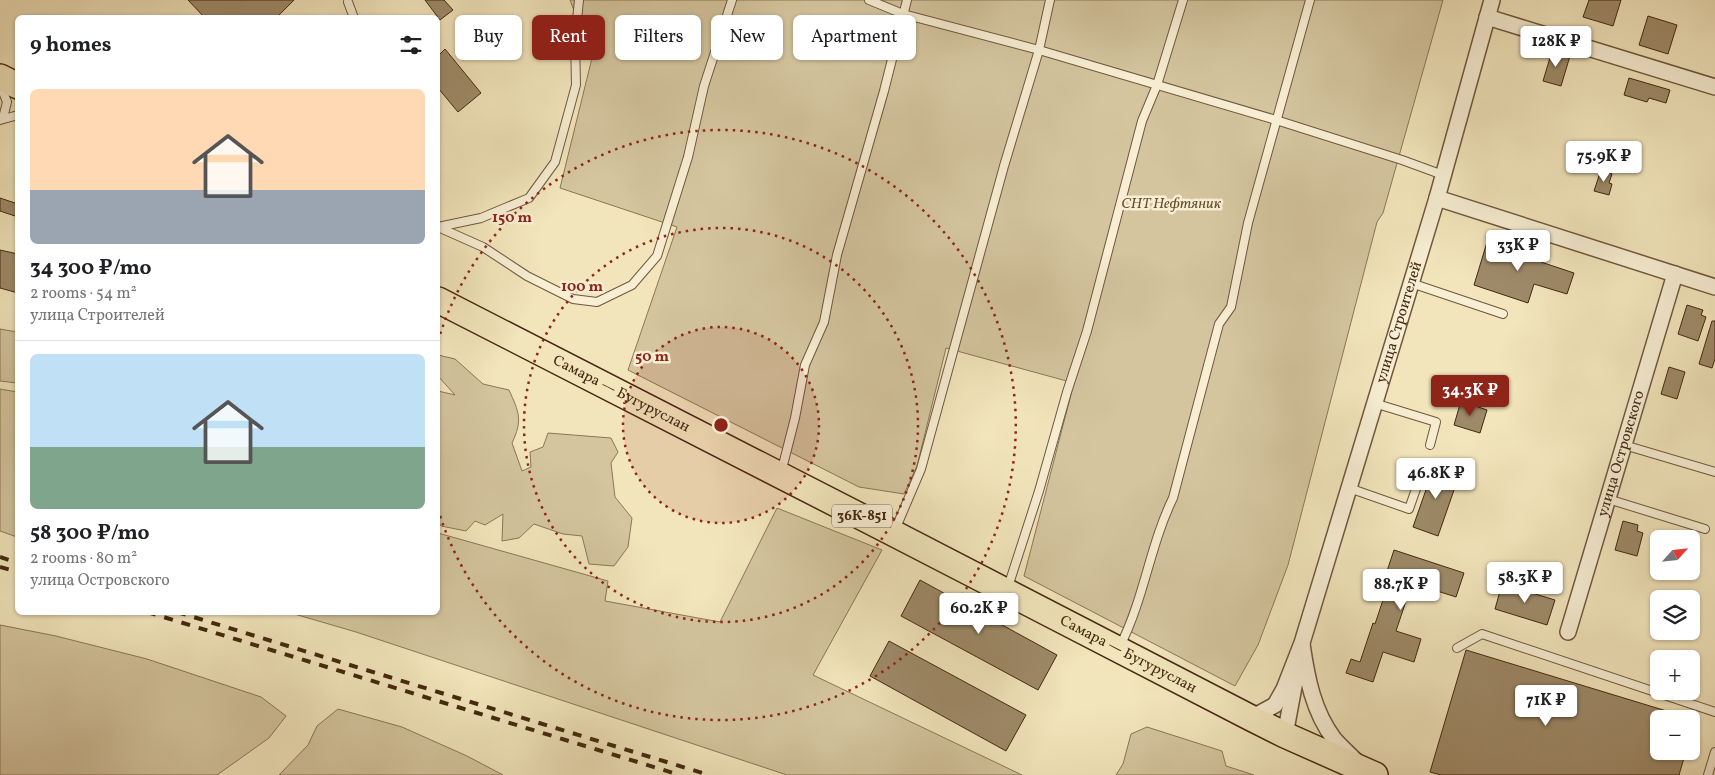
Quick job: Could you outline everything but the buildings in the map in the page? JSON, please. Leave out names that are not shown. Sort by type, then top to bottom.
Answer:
[{"type":"main road","points":[[0,77],[15,84]]},
{"type":"main road","name":"Самара — Бугуруслан","points":[[440,301],[893,532],[1250,718],[1371,774]]},
{"type":"street","name":"улица Строителей","points":[[1302,643],[1437,198],[1492,0]]},
{"type":"street","points":[[1487,17],[1715,87]]},
{"type":"street","points":[[1437,198],[1715,286]]},
{"type":"street","name":"улица Островского","points":[[1568,632],[1675,274]]},
{"type":"street","points":[[1250,718],[1275,705],[1284,689],[1302,643]]},
{"type":"street","points":[[1285,735],[1302,643]]},
{"type":"street","points":[[1302,643],[1308,682],[1317,710],[1334,738],[1371,774]]},
{"type":"lane","points":[[440,227],[481,218],[529,198],[555,162],[576,85],[575,40],[579,0]]},
{"type":"lane","points":[[440,228],[483,248],[527,276],[573,299],[596,302],[632,285],[656,256],[688,157],[704,86],[732,0]]},
{"type":"lane","points":[[869,0],[903,14],[1039,50],[1276,120],[1443,175]]},
{"type":"lane","points":[[780,475],[795,418],[805,365],[824,322],[837,255],[884,91],[907,0]]},
{"type":"lane","points":[[893,532],[921,469],[1004,166],[1039,50],[1050,0]]},
{"type":"lane","points":[[1007,591],[1087,331],[1142,121],[1156,85],[1183,0]]},
{"type":"lane","points":[[1119,649],[1130,628],[1162,521],[1173,498],[1219,324],[1231,307],[1248,222],[1310,0]]},
{"type":"lane","points":[[348,2],[353,15]]},
{"type":"lane","points":[[0,84],[7,102],[2,119]]},
{"type":"lane","points":[[2,119],[15,116]]},
{"type":"lane","points":[[1411,283],[1503,314]]},
{"type":"lane","points":[[1374,403],[1436,422],[1430,445]]},
{"type":"lane","points":[[1624,445],[1715,472]]},
{"type":"lane","points":[[1349,488],[1409,509],[1417,486]]},
{"type":"lane","points":[[1608,499],[1705,529]]},
{"type":"lane","points":[[1457,648],[1482,634],[1715,712]]},
{"type":"lane","points":[[1708,775],[1715,752]]},
{"type":"green space","name":"СНТ Нефтяник","points":[[570,0],[1443,0],[1383,213],[1377,222],[1288,565],[1258,645],[1235,686],[1024,576],[1074,383],[946,348],[917,466],[904,494],[859,487],[628,370],[677,227],[560,188],[592,60],[605,60],[605,15],[576,15]]},
{"type":"green space","points":[[0,329],[15,332],[15,383],[0,381]]},
{"type":"green space","points":[[440,355],[455,359],[483,384],[509,390],[517,410],[519,422],[512,443],[522,471],[531,467],[530,452],[543,447],[548,433],[611,438],[618,452],[611,463],[615,497],[632,518],[628,547],[614,566],[589,564],[582,536],[563,534],[534,524],[519,538],[502,541],[503,514],[485,525],[475,521],[466,531],[441,526],[440,391],[455,395],[440,378]]},
{"type":"green space","points":[[0,389],[15,392],[15,536],[0,531]]},
{"type":"green space","points":[[777,508],[882,550],[813,675],[1022,775],[787,775],[356,632],[298,615],[440,615],[440,534],[608,581],[605,601],[720,622]]},
{"type":"green space","points":[[0,625],[56,636],[147,659],[261,697],[286,716],[269,738],[217,775],[0,775]]},
{"type":"green space","points":[[338,709],[402,727],[467,756],[503,775],[279,775],[308,745],[317,726]]},
{"type":"green space","points":[[1147,727],[1222,751],[1226,766],[1254,775],[1116,775],[1123,764],[1131,734]]},
{"type":"railway","points":[[0,557],[15,562]]},
{"type":"railway","points":[[0,567],[15,571]]},
{"type":"railway","points":[[157,615],[680,775]]},
{"type":"railway","points":[[187,615],[709,775]]}]
